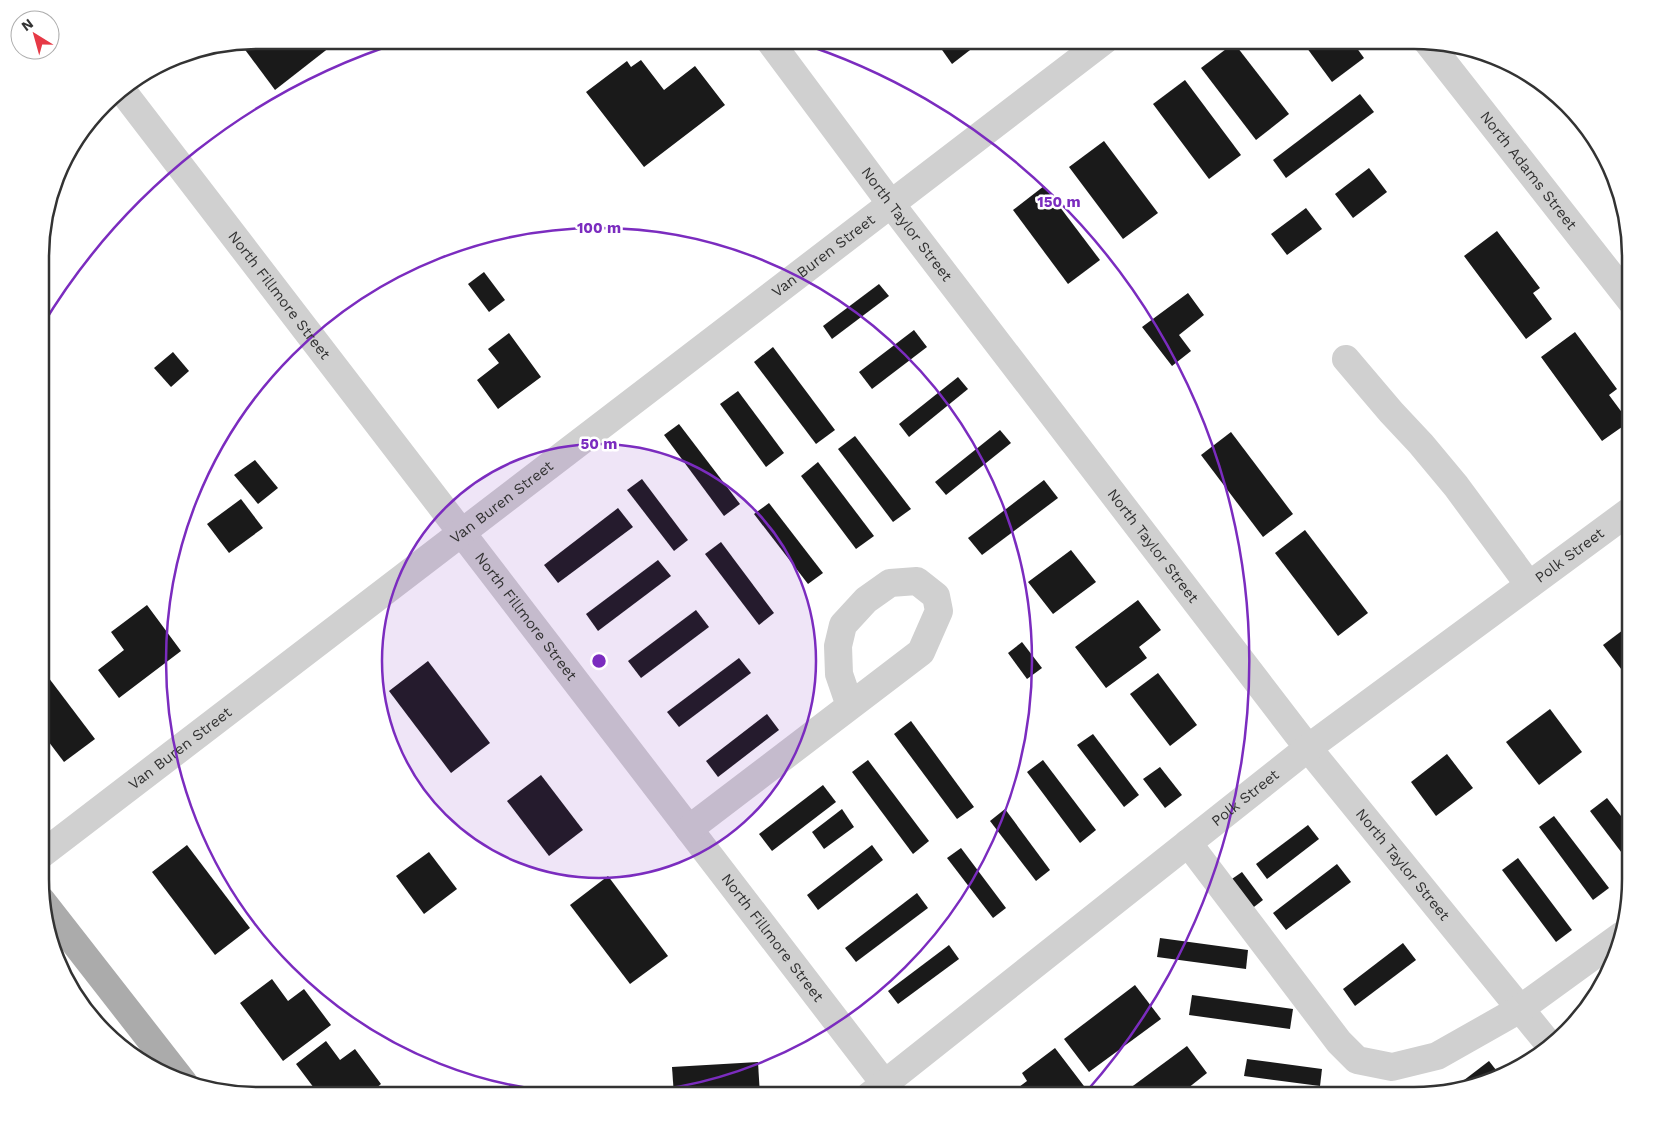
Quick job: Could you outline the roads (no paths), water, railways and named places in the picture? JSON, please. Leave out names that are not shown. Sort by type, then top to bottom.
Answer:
[{"type":"main road","points":[[52,914],[173,1070]]},
{"type":"street","name":"North Taylor Street","points":[[776,49],[891,204],[1308,748],[1546,1040]]},
{"type":"street","name":"Van Buren Street","points":[[49,849],[1093,49]]},
{"type":"street","name":"North Adams Street","points":[[1434,50],[1622,292]]},
{"type":"street","name":"North Fillmore Street","points":[[125,96],[689,829],[878,1087]]},
{"type":"street","points":[[1346,359],[1391,412],[1422,444],[1456,486],[1529,585]]},
{"type":"street","name":"Polk Street","points":[[888,1087],[1308,748],[1622,516]]},
{"type":"street","points":[[689,829],[921,652],[939,611],[936,596],[917,581],[890,584],[866,600],[843,626],[838,646],[839,674],[850,706]]},
{"type":"street","points":[[1188,843],[1339,1042],[1357,1060],[1392,1067],[1437,1056],[1520,1009],[1613,941]]}]
